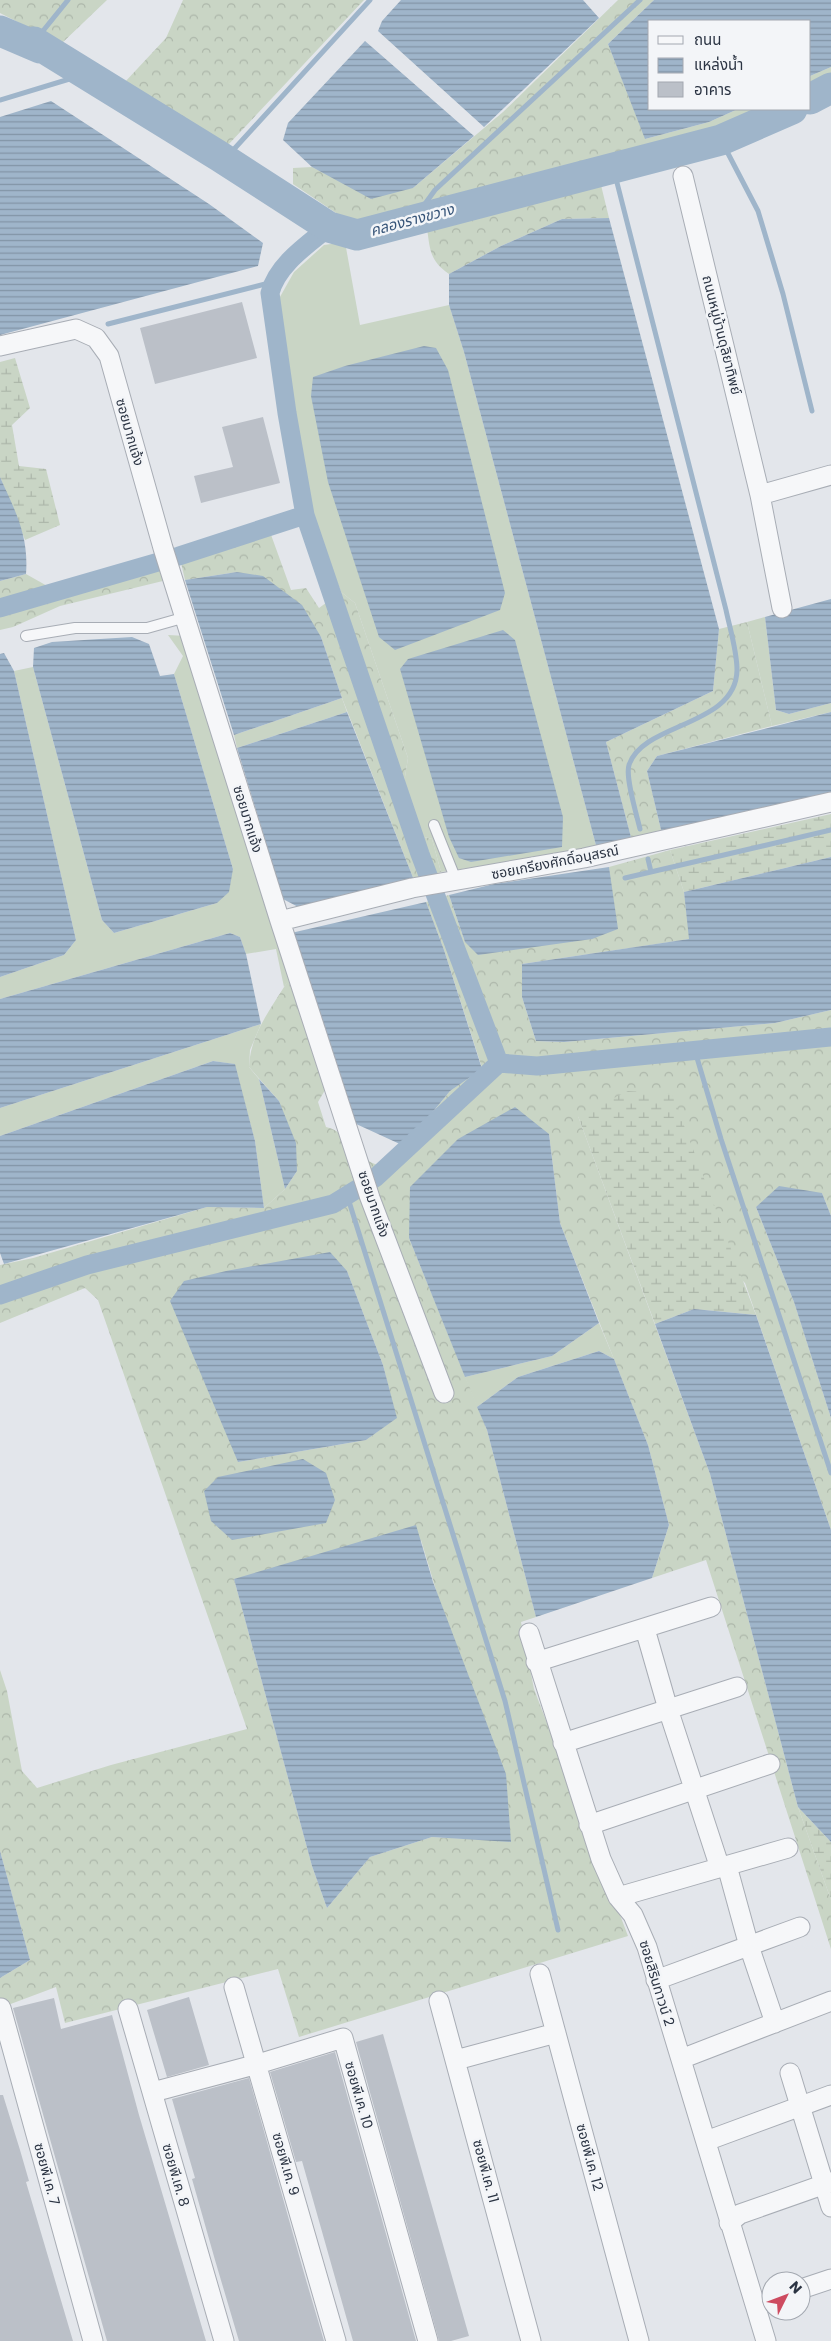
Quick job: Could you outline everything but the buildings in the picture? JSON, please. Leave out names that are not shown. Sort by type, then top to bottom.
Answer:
[{"type":"street","name":"ถนนหมู่บ้านดุลิยาทิพย์","points":[[683,176],[760,495],[782,608]]},
{"type":"street","name":"ซอยมากแจ้ง","points":[[0,346],[76,329],[96,338],[105,347],[163,548],[280,921],[370,1198],[444,1393]]},
{"type":"street","points":[[760,495],[831,475]]},
{"type":"street","name":"ซอยเกรียงศักดิ์อนุสรณ์","points":[[280,921],[412,888],[584,858],[831,802]]},
{"type":"street","points":[[536,1662],[645,1629],[711,1606]]},
{"type":"street","points":[[645,1629],[668,1709],[775,2023]]},
{"type":"street","name":"ซอยสิรินทาวน์ 2","points":[[529,1633],[536,1662],[601,1859],[618,1897],[633,1915],[642,1932],[729,2223],[761,2298]]},
{"type":"street","points":[[563,1743],[737,1687]]},
{"type":"street","points":[[589,1825],[770,1764]]},
{"type":"street","points":[[618,1897],[788,1848]]},
{"type":"street","points":[[656,1980],[800,1927]]},
{"type":"street","name":"ซอยพี.เค. 12","points":[[540,1974],[639,2341]]},
{"type":"street","name":"ซอยพี.เค. 9","points":[[234,1987],[258,2064],[336,2341]]},
{"type":"street","name":"ซอยพี.เค. 11","points":[[439,2001],[532,2341]]},
{"type":"street","points":[[681,2059],[831,2001]]},
{"type":"street","name":"ซอยพี.เค. 7","points":[[1,2008],[93,2341]]},
{"type":"street","name":"ซอยพี.เค. 8","points":[[128,2009],[224,2341]]},
{"type":"street","points":[[456,2060],[556,2033]]},
{"type":"street","name":"ซอยพี.เค. 10","points":[[153,2092],[258,2064],[343,2038],[428,2341]]},
{"type":"street","points":[[790,2073],[828,2183],[831,2206]]},
{"type":"street","points":[[706,2141],[831,2095]]},
{"type":"street","points":[[729,2223],[740,2214],[828,2183]]},
{"type":"street","points":[[811,2286],[831,2279]]},
{"type":"street","name":"ซอยสิรินทาวน์ 2","points":[[764,2321],[766,2341]]},
{"type":"lane","points":[[26,636],[75,628],[147,628],[186,617]]},
{"type":"lane","points":[[434,825],[450,882]]},
{"type":"green space","points":[[0,0],[107,0],[61,44],[0,13]]},
{"type":"green space","points":[[183,0],[364,0],[228,145],[124,83],[166,38]]},
{"type":"green space","points":[[618,0],[654,0],[608,44],[651,152],[384,223],[342,217],[293,184],[293,168],[312,167],[326,174],[413,188],[503,112]]},
{"type":"green space","points":[[831,67],[831,82],[811,92],[811,76]]},
{"type":"green space","points":[[736,110],[771,110],[743,123],[651,152],[645,139],[709,122]]},
{"type":"green space","points":[[600,181],[609,218],[562,219],[501,246],[449,274],[434,260],[427,228]]},
{"type":"green space","points":[[345,242],[360,325],[449,305],[464,352],[597,849],[441,872],[432,839],[420,836],[404,783],[408,758],[355,603],[341,592],[305,498],[287,398],[276,304],[294,272],[324,245]]},
{"type":"green space","points":[[15,358],[30,408],[12,425],[19,466],[46,469],[60,525],[25,540],[0,477],[0,362]]},
{"type":"green space","points":[[270,532],[291,590],[306,588],[319,608],[341,592],[355,603],[408,758],[404,783],[420,836],[432,839],[441,872],[414,880],[342,698],[321,637],[237,572],[185,580],[178,550]]},
{"type":"green space","points":[[156,558],[167,580],[60,606],[13,627],[0,630],[0,581],[26,574],[49,587]]},
{"type":"green space","points":[[765,617],[776,710],[789,714],[831,703],[831,712],[772,726],[747,622]]},
{"type":"green space","points":[[747,622],[772,726],[657,756],[647,771],[662,834],[632,841],[606,742],[713,691],[719,629]]},
{"type":"green space","points":[[168,635],[186,636],[289,980],[284,987],[276,949],[246,954],[240,937],[230,933],[0,999],[0,977],[64,955],[76,940],[14,671],[33,667],[102,920],[114,933],[217,903],[233,869],[174,674],[183,656]]},
{"type":"green space","points":[[342,698],[347,712],[237,748],[234,735]]},
{"type":"green space","points":[[831,814],[831,857],[684,892],[670,850]]},
{"type":"green space","points":[[670,850],[684,892],[690,939],[522,964],[522,997],[536,1041],[564,1042],[775,1023],[831,1010],[831,1216],[822,1193],[756,1207],[794,1302],[831,1418],[831,1530],[745,1283],[578,1116],[710,1474],[798,1807],[831,1900],[831,1949],[706,1560],[652,1578],[669,1525],[648,1445],[560,1223],[549,1134],[409,1238],[487,1430],[536,1617],[521,1622],[534,1689],[628,1936],[299,2037],[278,1969],[65,2023],[56,1987],[0,2008],[0,1978],[30,1960],[0,1851],[0,1670],[7,1691],[22,1771],[37,1788],[111,1765],[247,1729],[98,1300],[85,1288],[0,1323],[0,1265],[33,1258],[207,1207],[264,1208],[285,1189],[297,1171],[279,1101],[249,1067],[253,1043],[263,1021],[289,979],[328,1085],[318,1102],[326,1127],[342,1135],[365,1158],[379,1165],[417,1131],[450,1091],[482,1068],[444,950],[426,902],[449,895],[465,942],[610,881],[609,867]],"holes":[[[347,1271],[383,1365],[396,1418],[366,1440],[238,1462]],[[421,1540],[511,1841],[432,1837],[370,1857],[327,1908],[312,1866],[234,1579]]]},
{"type":"green space","points":[[261,1024],[250,1050],[249,1067],[259,1079],[285,1189],[264,1208],[255,1141],[234,1064],[213,1061],[0,1136],[0,1108]]},
{"type":"green space","points":[[628,1091],[672,1094],[756,1315],[694,1309],[655,1324],[578,1116]]},
{"type":"green space","points":[[599,1323],[614,1359],[599,1351],[518,1377],[477,1407],[465,1377],[552,1356]]},
{"type":"green space","points":[[798,1807],[831,1842],[831,1900]]},
{"type":"water","points":[[401,0],[583,0],[599,18],[484,127],[378,31],[382,21]]},
{"type":"water","points":[[654,0],[831,0],[831,67],[811,76],[811,20],[648,20],[648,110],[736,110],[709,122],[645,139],[608,44]]},
{"type":"water","points":[[365,41],[474,136],[413,188],[371,199],[312,167],[283,140],[288,123]]},
{"type":"water","points":[[51,101],[209,204],[263,243],[258,266],[0,335],[0,117]]},
{"type":"water","points":[[609,218],[719,629],[713,691],[606,742],[632,841],[597,849],[464,352],[449,305],[449,274],[501,246],[562,219]]},
{"type":"water","points":[[424,346],[436,348],[448,370],[505,593],[500,610],[395,650],[379,637],[328,482],[311,396],[313,377],[345,366]]},
{"type":"water","points":[[0,477],[23,535],[26,574],[0,581]]},
{"type":"water","points":[[237,572],[263,576],[302,605],[321,637],[342,698],[234,735],[185,580]]},
{"type":"water","points":[[831,599],[831,703],[789,714],[776,710],[765,617]]},
{"type":"water","points":[[503,630],[515,640],[563,817],[562,847],[471,862],[459,858],[449,837],[400,669],[408,659]]},
{"type":"water","points":[[132,637],[149,644],[160,676],[174,674],[233,869],[229,892],[217,903],[114,933],[102,920],[33,667],[34,648],[52,642]]},
{"type":"water","points":[[4,653],[14,671],[76,940],[64,955],[0,977],[0,654]]},
{"type":"water","points":[[347,712],[414,880],[302,909],[283,899],[237,748]]},
{"type":"water","points":[[831,712],[831,794],[662,834],[647,771],[657,756]]},
{"type":"water","points":[[831,857],[831,1010],[775,1023],[564,1042],[536,1041],[522,997],[522,964],[689,939],[684,892]]},
{"type":"water","points":[[609,867],[618,929],[592,939],[478,955],[465,942],[449,895],[494,884]]},
{"type":"water","points":[[426,902],[444,950],[482,1069],[450,1091],[417,1131],[402,1145],[354,1123],[291,933]]},
{"type":"water","points":[[230,933],[240,937],[246,954],[261,1024],[0,1108],[0,999]]},
{"type":"water","points":[[213,1061],[235,1064],[255,1141],[264,1208],[207,1207],[4,1264],[0,1253],[0,1136]]},
{"type":"water","points":[[259,1079],[279,1101],[296,1143],[297,1171],[285,1189]]},
{"type":"water","points":[[515,1107],[549,1134],[560,1223],[599,1323],[552,1356],[465,1377],[409,1238],[410,1187],[458,1139]]},
{"type":"water","points":[[779,1186],[822,1193],[831,1216],[831,1418],[794,1302],[756,1207]]},
{"type":"water","points":[[330,1252],[347,1271],[383,1365],[397,1418],[366,1440],[238,1462],[170,1301],[184,1281],[226,1271]]},
{"type":"water","points":[[694,1309],[756,1315],[831,1530],[831,1842],[798,1807],[710,1474],[655,1324]]},
{"type":"water","points":[[599,1351],[614,1359],[648,1445],[669,1525],[652,1578],[536,1617],[487,1430],[477,1407],[518,1377]]},
{"type":"water","points":[[303,1459],[326,1473],[335,1500],[326,1523],[232,1540],[211,1521],[204,1491],[218,1477]]},
{"type":"water","points":[[416,1525],[433,1582],[506,1774],[511,1842],[432,1837],[370,1857],[327,1908],[312,1866],[234,1579]]},
{"type":"water","points":[[0,1851],[30,1960],[0,1978]]},
{"type":"waterway","points":[[34,42],[68,0]]},
{"type":"waterway","points":[[225,159],[370,0]]},
{"type":"waterway","points":[[414,219],[435,190],[640,0]]},
{"type":"waterway","name":"คลองรางขวาง","points":[[0,31],[40,48],[34,42],[219,156],[329,227],[357,235],[721,140],[790,110]]},
{"type":"waterway","points":[[0,100],[86,74]]},
{"type":"waterway","name":"คลองรางขวาง","points":[[811,98],[831,88]]},
{"type":"waterway","points":[[721,140],[758,211],[783,294],[812,411]]},
{"type":"waterway","points":[[613,167],[726,610],[737,663],[733,689],[722,703],[706,714],[652,740],[638,751],[629,765],[630,787],[640,829]]},
{"type":"waterway","points":[[329,227],[294,256],[279,273],[270,293],[287,413],[305,515],[420,854],[499,1063],[537,1066],[831,1037]]},
{"type":"waterway","points":[[108,324],[273,282]]},
{"type":"waterway","points":[[0,608],[179,556],[305,515]]},
{"type":"waterway","points":[[625,878],[831,830]]},
{"type":"waterway","points":[[648,859],[651,872]]},
{"type":"waterway","points":[[695,1051],[721,1139],[831,1473]]},
{"type":"waterway","points":[[0,1295],[87,1265],[333,1204],[375,1178],[499,1063]]},
{"type":"waterway","points":[[347,1195],[505,1701],[558,1930]]}]
